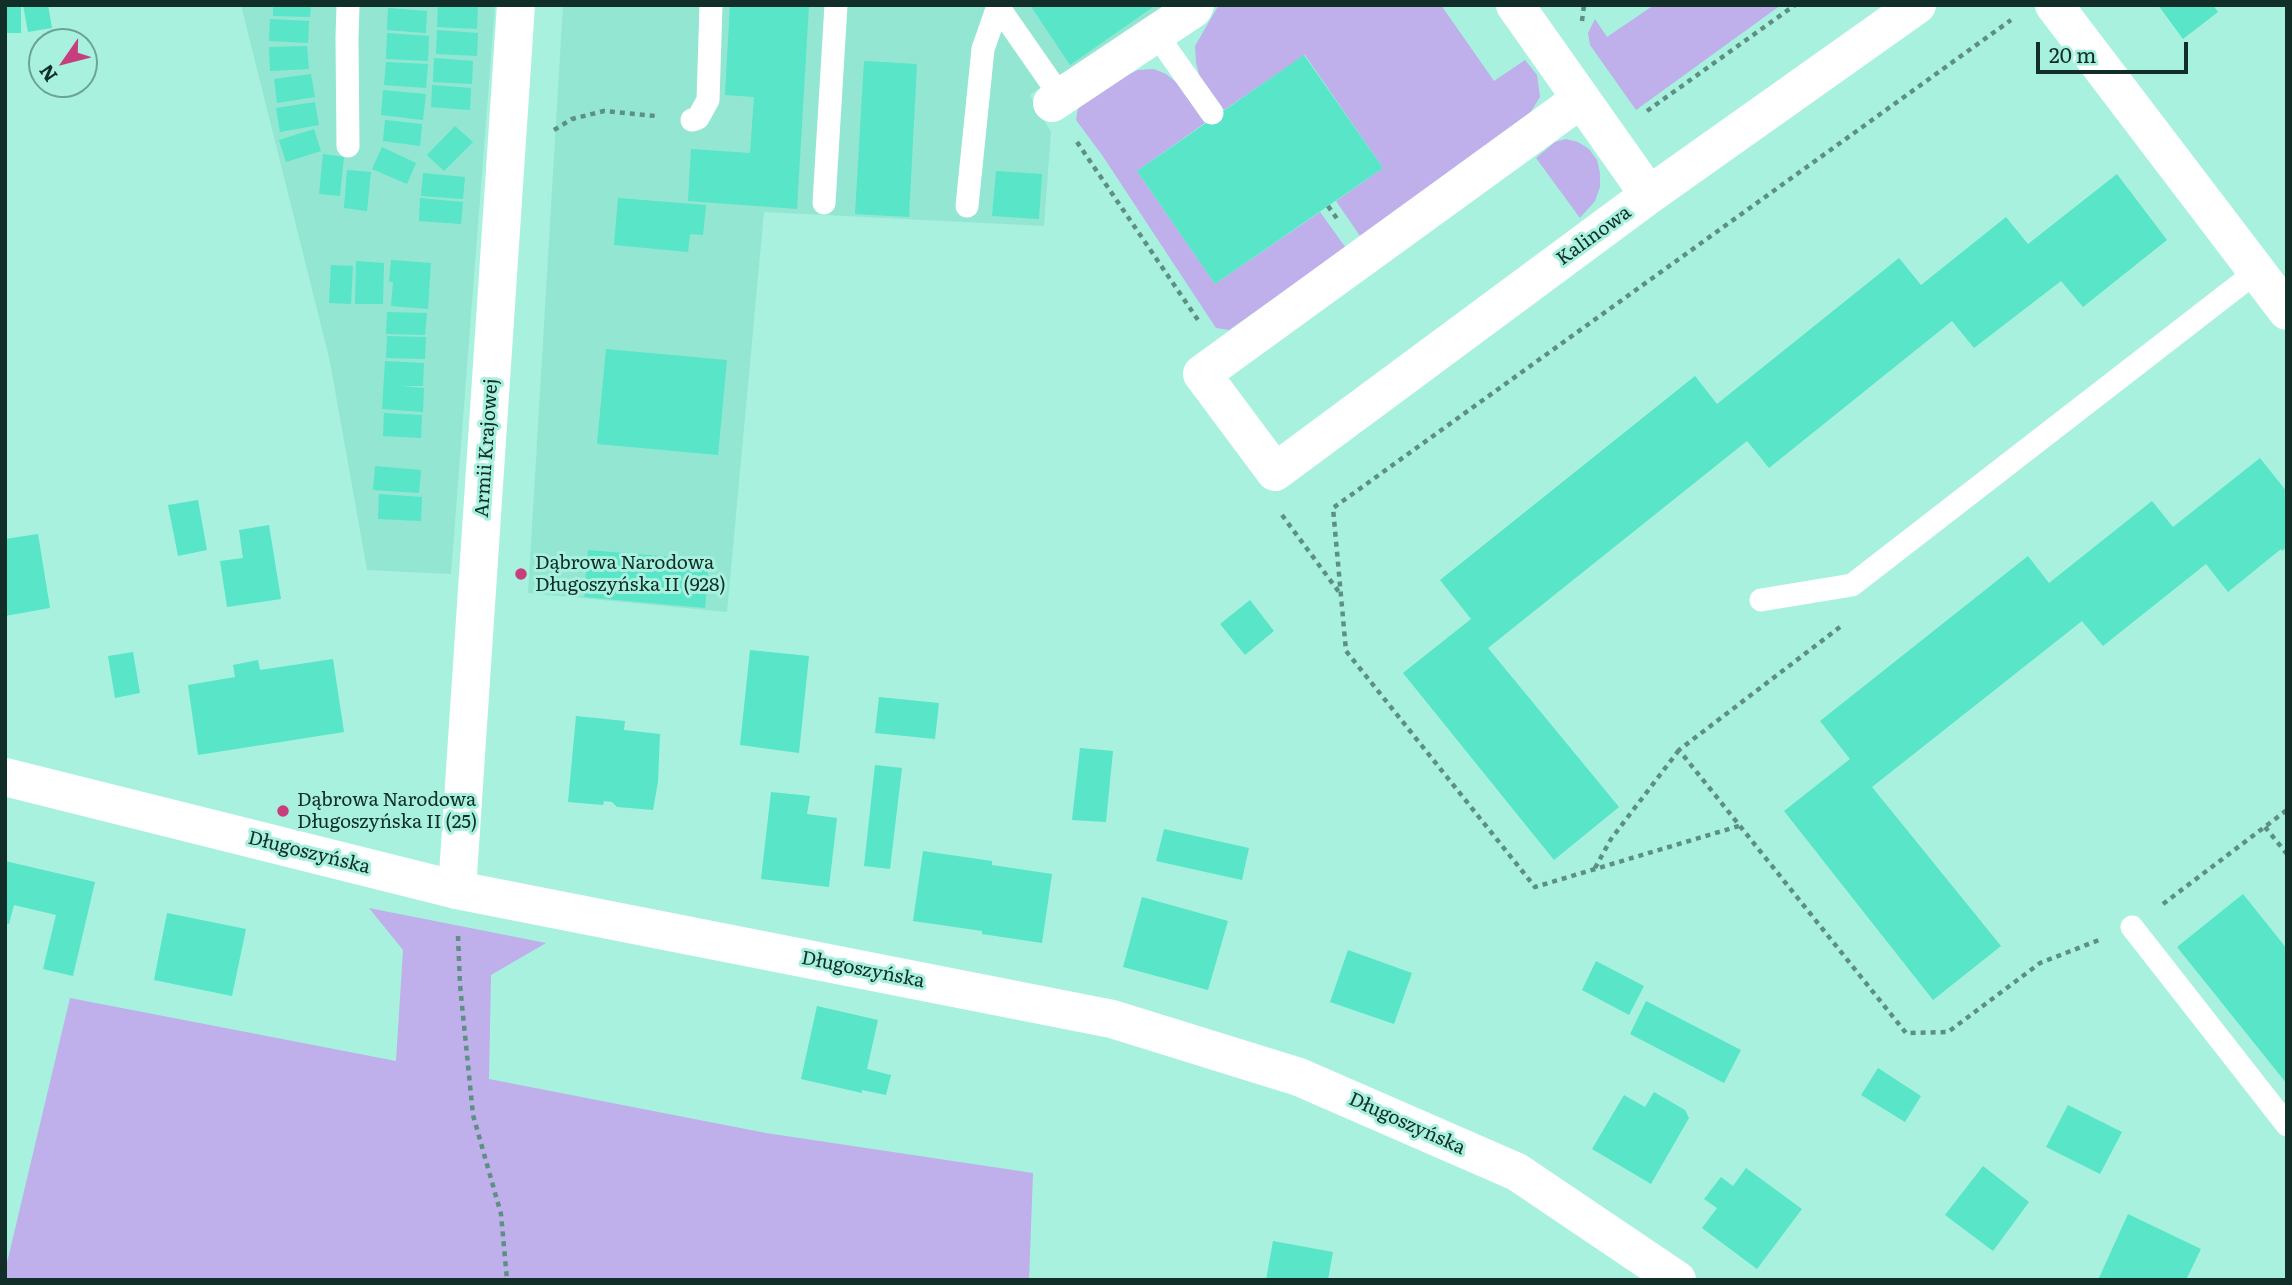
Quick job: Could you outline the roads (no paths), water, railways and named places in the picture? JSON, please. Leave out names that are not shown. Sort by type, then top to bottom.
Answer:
[{"type":"street","name":"Armii Krajowej","points":[[457,890],[516,5]]},
{"type":"street","points":[[1056,100],[1193,9],[1195,5]]},
{"type":"street","name":"Kalinowa","points":[[1581,99],[1202,374],[1275,472],[1649,195],[1917,5]]},
{"type":"street","points":[[2036,10],[2287,311]]},
{"type":"street","points":[[1544,15],[1581,99],[1649,195]]},
{"type":"street","name":"Długoszyńska","points":[[5,777],[457,890],[1112,1020],[1299,1077],[1517,1172],[1677,1280]]},
{"type":"lane","points":[[348,5],[348,146]]},
{"type":"lane","points":[[692,120],[698,118],[708,100],[711,5]]},
{"type":"lane","points":[[824,203],[836,5]]},
{"type":"lane","points":[[998,6],[1056,100]]},
{"type":"lane","points":[[967,206],[983,49],[998,6]]},
{"type":"lane","points":[[1156,34],[1212,113]]},
{"type":"lane","points":[[1760,600],[1852,585],[2256,272]]},
{"type":"lane","points":[[2132,928],[2287,1125]]},
{"type":"place","name":"Dąbrowa Narodowa Długoszyńska II (928)","points":[[521,574]]},
{"type":"place","name":"Dąbrowa Narodowa Długoszyńska II (25)","points":[[283,811]]}]
